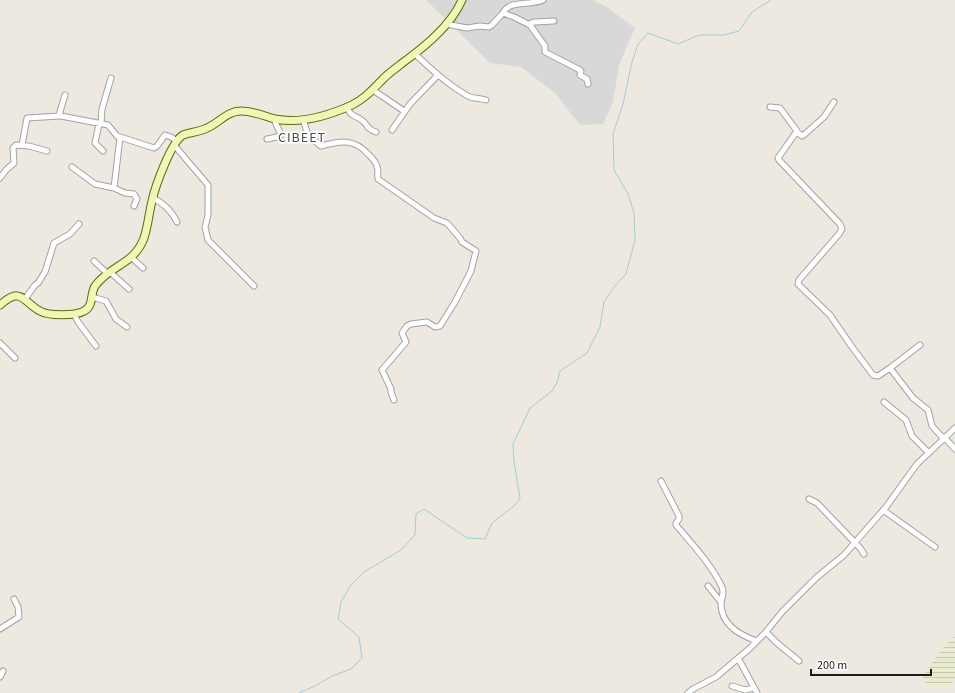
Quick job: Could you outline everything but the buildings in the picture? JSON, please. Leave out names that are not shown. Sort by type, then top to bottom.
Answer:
[{"type":"main road","points":[[0,304],[13,296],[17,296],[25,299],[46,314],[74,314],[87,310],[96,285],[109,273],[132,258],[140,248],[145,236],[153,198],[175,143],[187,133],[206,129],[235,112],[241,111],[255,113],[274,119],[303,119],[328,114],[360,101],[385,77],[424,46],[446,24],[462,0]]},
{"type":"street","points":[[446,24],[467,28],[480,26],[489,27],[503,13],[505,8],[513,2],[518,1],[534,3],[543,0]]},
{"type":"street","points":[[503,13],[529,24],[544,46],[545,52],[580,70],[580,75],[587,79],[588,84]]},
{"type":"street","points":[[529,24],[534,22],[554,21]]},
{"type":"street","points":[[415,54],[438,76],[470,97],[486,100]]},
{"type":"street","points":[[392,130],[404,111],[438,76]]},
{"type":"street","points":[[103,150],[95,144],[102,109],[111,78]]},
{"type":"street","points":[[373,90],[404,111]]},
{"type":"street","points":[[60,116],[65,95]]},
{"type":"street","points":[[770,106],[780,108],[797,132],[802,136],[824,117],[834,102]]},
{"type":"street","points":[[347,107],[349,112],[364,122],[369,129],[376,132]]},
{"type":"street","points":[[22,145],[27,118],[60,116],[109,126],[115,134],[120,137],[155,148],[164,136],[171,137],[209,187],[208,215],[205,227],[208,240],[254,286]]},
{"type":"street","points":[[267,138],[277,137],[281,134],[274,119]]},
{"type":"street","points":[[303,119],[308,134],[321,146],[333,142],[353,143],[361,146],[375,162],[378,168],[378,179],[434,218],[447,223],[462,242],[476,251],[471,271],[455,302],[440,326],[435,327],[425,322],[411,324],[407,326],[402,333],[406,342],[382,370],[391,389],[394,400]]},
{"type":"street","points":[[797,132],[778,160],[840,224],[842,229],[799,280],[798,284],[830,315],[852,348],[873,375],[878,376],[920,345]]},
{"type":"street","points":[[114,188],[120,137]]},
{"type":"street","points":[[0,178],[14,163],[14,146],[22,145],[47,151]]},
{"type":"street","points":[[72,167],[95,184],[114,188],[136,196],[137,201],[134,206]]},
{"type":"street","points":[[153,198],[166,206],[177,222]]},
{"type":"street","points":[[25,299],[45,272],[54,243],[67,236],[79,224]]},
{"type":"street","points":[[132,258],[143,268]]},
{"type":"street","points":[[94,261],[129,289]]},
{"type":"street","points":[[92,297],[106,301],[116,319],[127,327]]},
{"type":"street","points":[[74,314],[78,322],[96,346]]},
{"type":"street","points":[[0,343],[15,358]]},
{"type":"street","points":[[890,368],[904,384],[912,397],[928,410],[932,426],[955,449]]},
{"type":"street","points":[[884,402],[906,420],[912,436],[929,453]]},
{"type":"street","points":[[688,693],[713,679],[757,642],[782,612],[816,578],[844,555],[883,510],[917,464],[955,428]]},
{"type":"street","points":[[661,481],[679,516],[676,525],[707,562],[722,587],[722,614],[729,625],[741,635],[757,642]]},
{"type":"street","points":[[809,499],[817,503],[864,554]]},
{"type":"street","points":[[883,510],[935,547]]},
{"type":"street","points":[[708,586],[721,602]]},
{"type":"street","points":[[0,629],[19,617],[18,607],[14,598]]},
{"type":"street","points":[[766,632],[799,661]]},
{"type":"street","points":[[738,658],[756,693]]},
{"type":"street","points":[[0,676],[3,671]]},
{"type":"street","points":[[732,686],[745,690],[753,688]]},
{"type":"shaded area","points":[[426,0],[593,0],[605,6],[635,28],[619,65],[613,102],[603,124],[580,125],[555,93],[521,67],[490,63]]},
{"type":"green space","points":[[955,636],[955,679],[949,687],[927,686],[923,677],[942,649]]},
{"type":"waterway","points":[[299,693],[332,676],[351,669],[362,658],[359,637],[338,619],[341,602],[351,585],[364,572],[401,550],[415,535],[416,514],[424,509],[467,538],[485,539],[492,523],[515,505],[520,499],[513,444],[530,408],[552,391],[557,383],[560,371],[587,353],[600,327],[604,302],[614,287],[626,274],[635,240],[634,213],[628,194],[614,170],[613,134],[623,104],[632,62],[638,44],[648,33],[678,44],[699,35],[724,35],[739,31],[752,12],[771,0]]},
{"type":"district","name":"CIBEET","points":[[302,137]]}]
